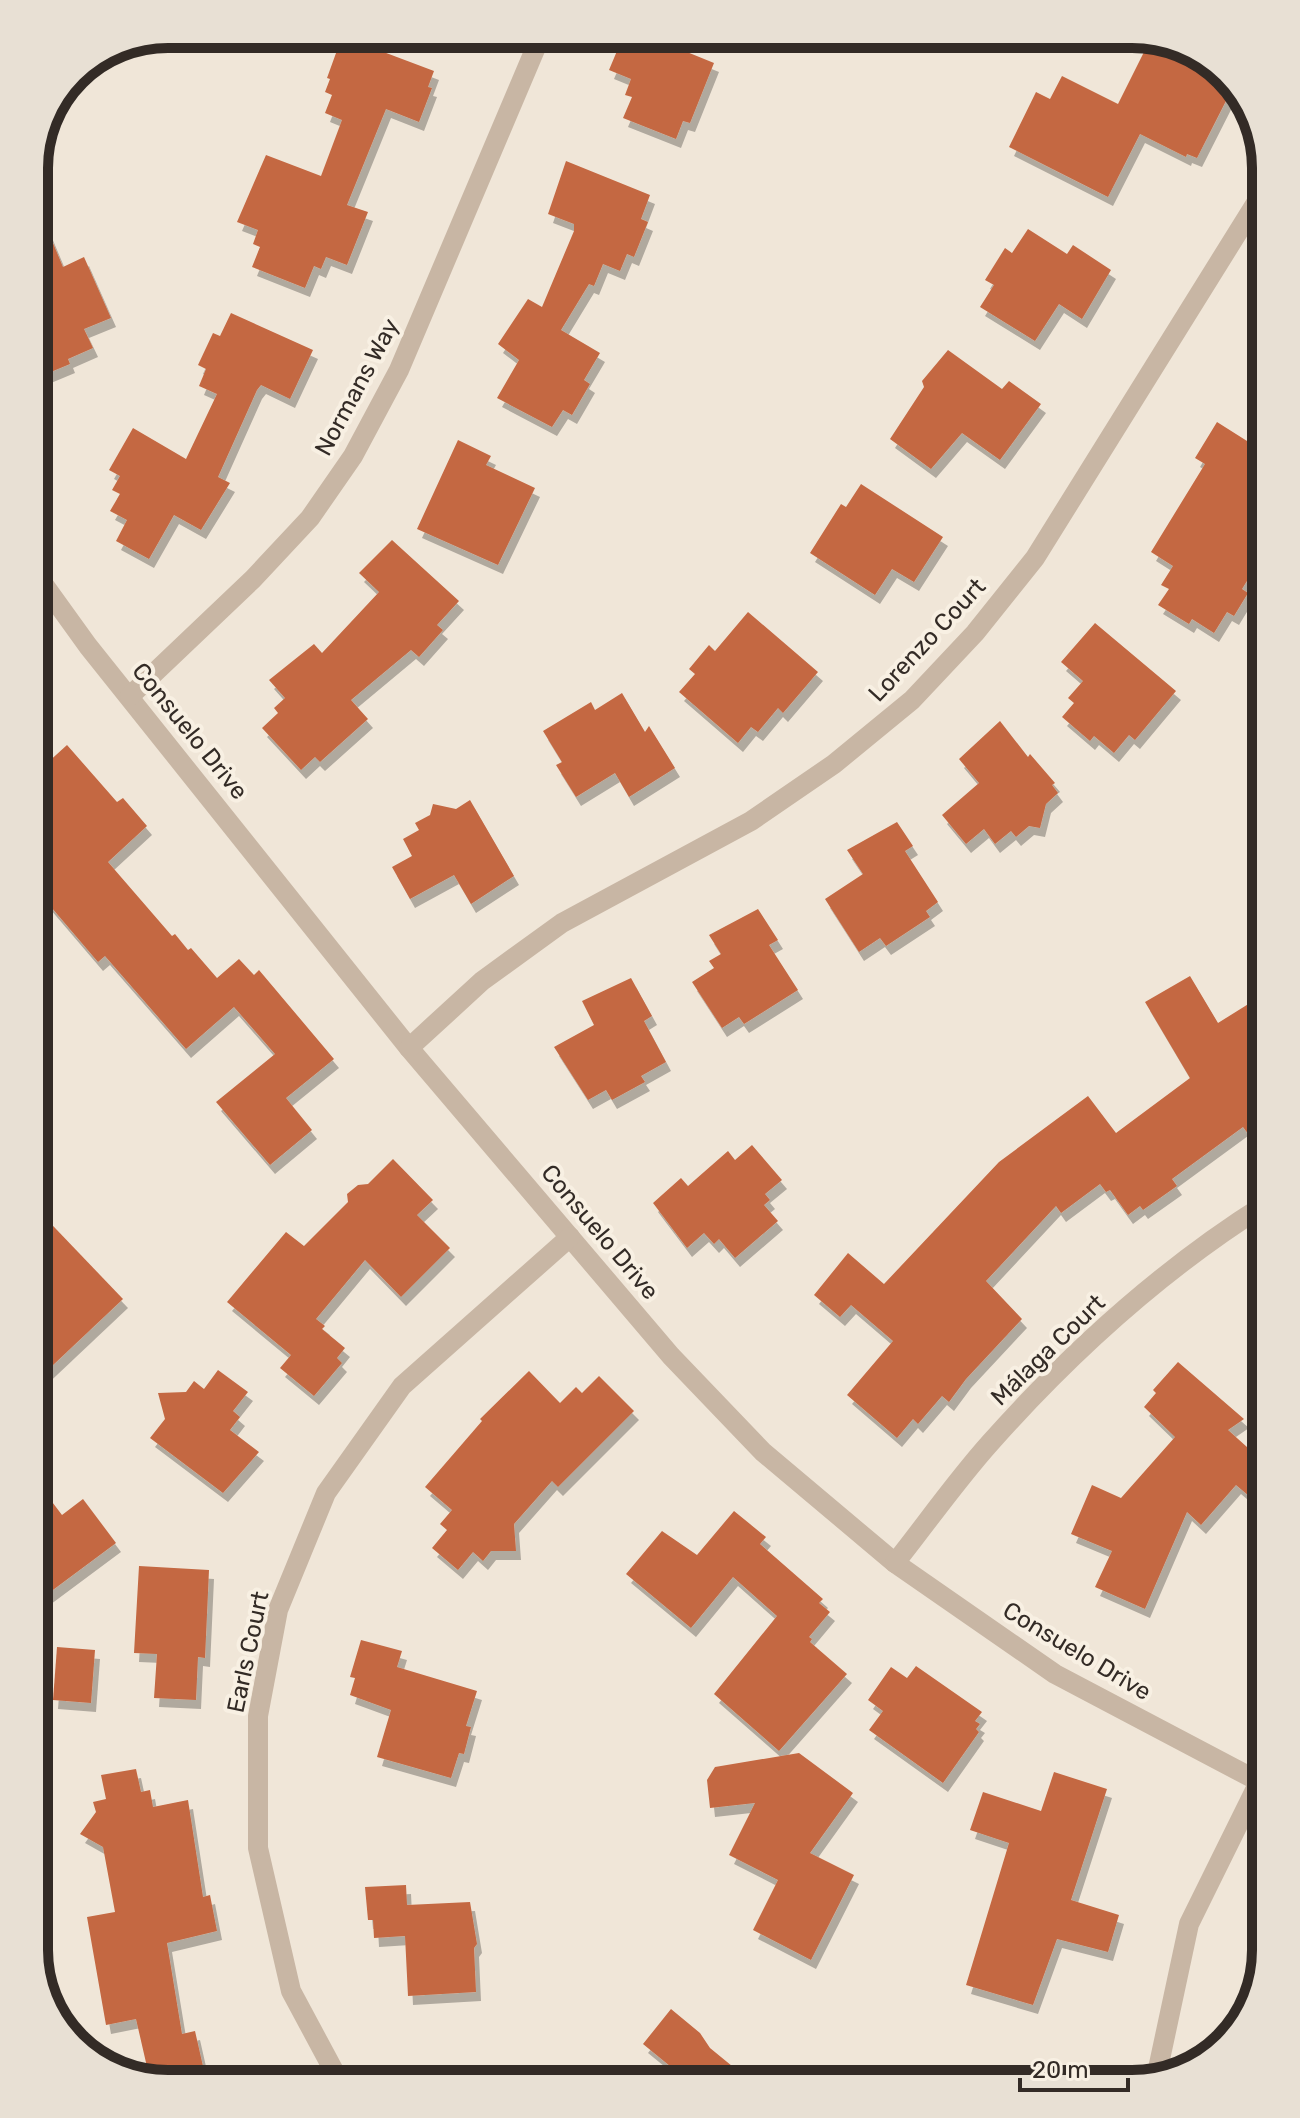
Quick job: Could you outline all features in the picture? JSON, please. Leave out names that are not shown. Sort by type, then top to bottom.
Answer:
[{"type":"street","name":"Normans Way","points":[[130,696],[253,579],[310,518],[353,456],[399,370],[536,48]]},
{"type":"street","name":"Lorenzo Court","points":[[409,1048],[482,981],[562,923],[751,821],[834,764],[912,700],[975,633],[1035,558],[1252,209]]},
{"type":"street","name":"Consuelo Drive","points":[[48,589],[409,1048],[671,1356],[763,1452],[895,1563],[1055,1674],[1252,1770]]},
{"type":"street","name":"Málaga Court","points":[[895,1563],[989,1444],[1090,1339],[1232,1225],[1252,1213]]},
{"type":"street","name":"Earls Court","points":[[333,2070],[291,1991],[258,1848],[258,1716],[278,1610],[326,1493],[402,1386],[570,1237]]},
{"type":"street","points":[[1158,2067],[1189,1924],[1252,1795]]},
{"type":"building","points":[[338,48],[373,48],[434,71],[428,87],[432,88],[419,122],[386,109],[347,205],[368,212],[347,265],[326,257],[321,269],[314,266],[305,288],[252,267],[260,247],[253,244],[258,230],[237,222],[266,155],[321,176],[342,120],[325,113],[332,95],[325,92],[330,79],[327,78]]},
{"type":"building","points":[[618,48],[677,48],[714,63],[690,123],[683,121],[676,139],[623,118],[632,97],[625,95],[631,79],[609,70]]},
{"type":"building","points":[[1146,49],[1185,60],[1211,78],[1228,97],[1197,158],[1187,154],[1186,157],[1140,134],[1108,197],[1009,147],[1036,92],[1050,99],[1062,76],[1118,104]]},
{"type":"building","points":[[566,161],[650,195],[641,219],[648,222],[634,257],[627,254],[620,271],[603,264],[594,286],[589,284],[561,330],[600,353],[584,380],[590,384],[572,415],[563,410],[552,427],[497,398],[519,360],[498,344],[528,299],[542,307],[574,231],[574,224],[548,214]]},
{"type":"building","points":[[1028,229],[1067,254],[1073,245],[1111,270],[1082,319],[1059,304],[1035,341],[980,307],[994,285],[985,280],[1005,248],[1012,253]]},
{"type":"building","points":[[48,231],[63,267],[84,257],[111,318],[84,329],[93,348],[68,359],[70,364],[48,373]]},
{"type":"building","points":[[231,313],[313,350],[290,399],[261,385],[257,390],[218,477],[230,483],[201,530],[174,515],[149,559],[116,541],[127,520],[110,511],[120,494],[112,490],[120,476],[109,470],[133,428],[186,459],[217,394],[199,386],[206,369],[198,365],[213,333],[220,336]]},
{"type":"building","points":[[948,350],[1002,389],[1009,381],[1041,404],[1000,460],[962,433],[931,469],[890,439],[924,387],[922,381]]},
{"type":"building","points":[[1217,422],[1252,444],[1252,573],[1242,589],[1248,593],[1234,616],[1227,612],[1214,633],[1192,619],[1189,624],[1158,605],[1169,589],[1161,585],[1173,566],[1151,552],[1205,464],[1195,458]]},
{"type":"building","points":[[458,440],[491,456],[486,465],[535,488],[498,565],[417,529]]},
{"type":"building","points":[[861,484],[943,537],[914,582],[892,569],[875,595],[810,553],[841,504],[846,507]]},
{"type":"building","points":[[392,540],[459,601],[437,625],[443,630],[419,657],[411,650],[351,700],[368,719],[320,762],[315,757],[301,770],[262,728],[278,713],[274,708],[285,698],[269,680],[314,644],[322,653],[379,592],[359,573]]},
{"type":"building","points":[[748,612],[818,672],[783,713],[778,708],[758,732],[751,727],[738,743],[679,692],[695,674],[689,669],[709,645],[715,651]]},
{"type":"building","points":[[1095,623],[1176,691],[1135,740],[1129,735],[1114,753],[1094,736],[1090,741],[1062,717],[1074,703],[1068,698],[1083,681],[1061,662]]},
{"type":"building","points":[[622,693],[645,732],[649,726],[675,768],[629,797],[615,773],[576,797],[556,765],[562,762],[543,731],[591,702],[595,710]]},
{"type":"building","points":[[1000,721],[1028,757],[1030,754],[1055,783],[1052,785],[1058,793],[1046,804],[1040,828],[1029,826],[1016,837],[1011,831],[995,844],[984,829],[966,844],[942,815],[979,783],[959,759]]},
{"type":"building","points":[[67,745],[117,802],[123,798],[147,826],[108,862],[172,936],[175,934],[188,950],[191,948],[217,978],[239,959],[254,975],[259,970],[334,1059],[286,1098],[312,1130],[270,1165],[216,1102],[275,1054],[234,1007],[186,1049],[105,956],[98,962],[48,903],[48,762]]},
{"type":"building","points":[[470,800],[514,876],[471,904],[454,875],[410,899],[392,867],[412,856],[403,839],[419,830],[415,823],[430,815],[433,804],[456,809]]},
{"type":"building","points":[[897,822],[913,846],[905,851],[938,902],[926,911],[930,917],[886,946],[880,938],[859,952],[825,899],[863,874],[847,850]]},
{"type":"building","points":[[758,909],[778,940],[769,945],[798,990],[744,1024],[739,1017],[722,1028],[692,982],[714,968],[709,961],[721,954],[709,935]]},
{"type":"building","points":[[1190,976],[1218,1023],[1252,1002],[1252,1133],[1249,1135],[1243,1127],[1172,1179],[1177,1186],[1143,1210],[1140,1206],[1128,1215],[1110,1190],[1106,1192],[1100,1184],[1061,1213],[1056,1206],[986,1281],[1022,1319],[966,1379],[949,1402],[942,1396],[918,1424],[913,1419],[897,1438],[847,1395],[893,1341],[851,1305],[840,1317],[814,1295],[848,1253],[884,1284],[999,1162],[1088,1096],[1116,1133],[1190,1078],[1145,1002]]},
{"type":"building","points":[[631,978],[652,1016],[644,1021],[666,1062],[641,1076],[645,1082],[612,1100],[606,1090],[588,1100],[554,1047],[594,1025],[582,1001]]},
{"type":"building","points":[[752,1145],[782,1180],[765,1194],[770,1200],[764,1205],[778,1221],[735,1258],[719,1239],[714,1244],[704,1233],[687,1248],[653,1203],[681,1178],[688,1186],[728,1151],[735,1160]]},
{"type":"building","points":[[393,1159],[433,1200],[417,1215],[450,1248],[401,1297],[365,1260],[316,1319],[325,1326],[322,1329],[345,1348],[337,1358],[342,1363],[314,1396],[280,1368],[291,1355],[227,1302],[286,1232],[304,1246],[348,1202],[347,1194],[358,1185],[368,1184]]},
{"type":"building","points":[[48,1221],[123,1299],[48,1370]]},
{"type":"building","points":[[1178,1362],[1244,1419],[1228,1430],[1252,1451],[1252,1493],[1249,1496],[1236,1485],[1201,1525],[1187,1512],[1145,1609],[1095,1587],[1112,1551],[1071,1534],[1092,1485],[1121,1498],[1175,1437],[1144,1407],[1156,1393],[1153,1390]]},
{"type":"building","points":[[218,1370],[248,1392],[233,1411],[240,1417],[230,1430],[259,1452],[223,1493],[150,1438],[165,1419],[158,1393],[186,1392],[194,1381],[204,1389]]},
{"type":"building","points":[[529,1371],[560,1403],[576,1387],[582,1393],[599,1376],[634,1411],[558,1487],[552,1481],[514,1524],[516,1551],[491,1551],[483,1561],[473,1552],[458,1570],[432,1548],[447,1530],[440,1524],[452,1510],[425,1487],[482,1421],[480,1419]]},
{"type":"building","points":[[48,1496],[62,1515],[83,1499],[116,1543],[48,1594]]},
{"type":"building","points":[[734,1511],[766,1537],[760,1544],[823,1599],[819,1603],[830,1612],[809,1637],[812,1639],[810,1642],[847,1674],[779,1751],[714,1694],[777,1616],[733,1577],[691,1628],[626,1574],[662,1531],[697,1555]]},
{"type":"building","points":[[139,1566],[209,1570],[205,1658],[198,1657],[196,1700],[154,1698],[157,1654],[134,1653]]},
{"type":"building","points":[[361,1640],[402,1651],[397,1667],[477,1691],[466,1726],[471,1727],[464,1754],[459,1753],[451,1778],[377,1757],[391,1710],[350,1695],[355,1678],[350,1677]]},
{"type":"building","points":[[57,1647],[95,1650],[91,1703],[53,1700]]},
{"type":"building","points":[[916,1666],[982,1712],[975,1721],[980,1724],[976,1729],[979,1732],[943,1783],[869,1730],[883,1711],[868,1700],[891,1667],[907,1678]]},
{"type":"building","points":[[799,1753],[853,1793],[810,1853],[854,1875],[811,1960],[753,1930],[778,1880],[729,1855],[755,1803],[710,1808],[707,1780],[715,1767]]},
{"type":"building","points":[[136,1769],[141,1792],[150,1790],[153,1807],[188,1800],[203,1897],[210,1895],[217,1931],[167,1943],[182,2034],[195,2031],[204,2070],[147,2068],[136,2019],[106,2025],[87,1917],[115,1912],[103,1847],[80,1834],[96,1812],[93,1802],[106,1799],[101,1775]]},
{"type":"building","points":[[1054,1772],[1107,1789],[1071,1900],[1119,1915],[1108,1952],[1057,1939],[1033,2005],[966,1985],[1009,1843],[970,1830],[983,1792],[1041,1811]]},
{"type":"building","points":[[406,1885],[407,1905],[470,1902],[477,1944],[474,1948],[476,1992],[408,1996],[405,1936],[374,1938],[373,1920],[368,1920],[365,1887]]},
{"type":"building","points":[[671,2009],[737,2070],[675,2070],[643,2044]]}]
